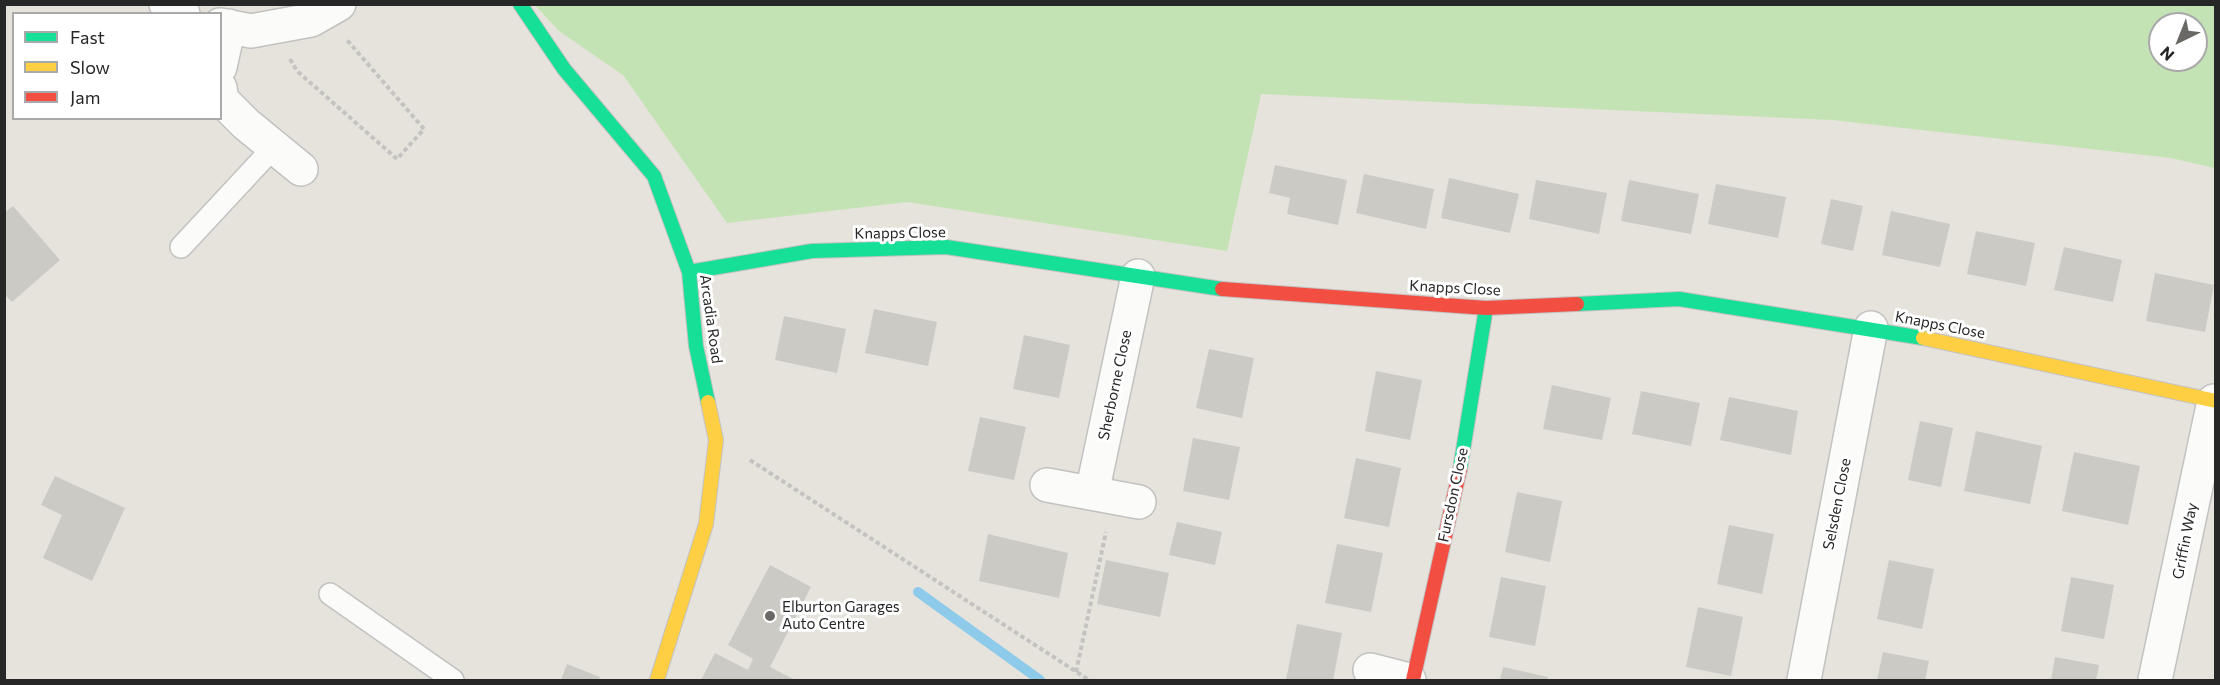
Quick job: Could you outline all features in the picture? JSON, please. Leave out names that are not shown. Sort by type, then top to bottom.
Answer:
[{"type":"street","points":[[166,4],[180,12]]},
{"type":"street","name":"Arcadia Road","points":[[520,4],[564,69],[654,176],[689,272],[696,346],[716,440],[706,524],[657,681]]},
{"type":"street","points":[[222,51],[225,26],[251,31],[270,28],[311,20],[332,9]]},
{"type":"street","points":[[222,100],[246,124],[301,169]]},
{"type":"street","name":"Knapps Close","points":[[689,272],[812,251],[946,247],[1233,291],[1486,308],[1679,299],[1871,328],[1953,343],[2215,401]]},
{"type":"street","name":"Sherborne Close","points":[[1092,494],[1138,276]]},
{"type":"street","name":"Fursdon Close","points":[[1370,670],[1411,681],[1465,444],[1486,308]]},
{"type":"street","name":"Selsden Close","points":[[1804,681],[1871,328]]},
{"type":"street","name":"Griffin Way","points":[[2155,681],[2215,401]]},
{"type":"street","points":[[1047,485],[1139,502]]},
{"type":"lane","points":[[181,248],[274,147]]},
{"type":"lane","points":[[330,594],[453,681]]},
{"type":"path","points":[[270,28],[297,71],[397,159],[424,129],[332,9]]},
{"type":"path","points":[[716,440],[1089,681]]},
{"type":"path","points":[[1076,672],[1109,517],[1092,494]]},
{"type":"green space","points":[[535,5],[2215,5],[2215,168],[2171,158],[1832,120],[1261,94],[1227,251],[907,202],[727,223],[623,75],[559,31]]},
{"type":"building","points":[[1275,165],[1347,180],[1338,225],[1287,214],[1290,198],[1269,193]]},
{"type":"building","points":[[1364,174],[1434,189],[1426,229],[1356,213]]},
{"type":"building","points":[[1449,178],[1519,194],[1510,233],[1441,218]]},
{"type":"building","points":[[1536,180],[1607,193],[1599,234],[1529,219]]},
{"type":"building","points":[[1629,180],[1699,194],[1691,234],[1621,221]]},
{"type":"building","points":[[1716,184],[1786,197],[1778,238],[1708,224]]},
{"type":"building","points":[[1831,199],[1863,206],[1853,251],[1821,244]]},
{"type":"building","points":[[13,206],[60,260],[12,302],[4,294],[4,213]]},
{"type":"building","points":[[1891,211],[1950,224],[1940,267],[1882,255]]},
{"type":"building","points":[[1976,231],[2035,243],[2026,286],[1967,274]]},
{"type":"building","points":[[2064,247],[2122,260],[2113,302],[2054,290]]},
{"type":"building","points":[[2155,273],[2214,285],[2205,332],[2146,321]]},
{"type":"building","points":[[874,309],[937,322],[928,366],[865,353]]},
{"type":"building","points":[[784,316],[846,329],[837,373],[775,360]]},
{"type":"building","points":[[1024,335],[1070,345],[1059,398],[1013,389]]},
{"type":"building","points":[[1209,349],[1254,358],[1242,418],[1196,408]]},
{"type":"building","points":[[1376,371],[1422,380],[1410,440],[1365,431]]},
{"type":"building","points":[[1552,385],[1611,398],[1602,440],[1543,429]]},
{"type":"building","points":[[1641,391],[1700,403],[1691,446],[1632,434]]},
{"type":"building","points":[[1729,397],[1798,411],[1791,455],[1720,440]]},
{"type":"building","points":[[980,417],[1026,427],[1014,480],[968,471]]},
{"type":"building","points":[[1920,421],[1953,428],[1941,487],[1908,480]]},
{"type":"building","points":[[1976,431],[2042,446],[2030,504],[1964,491]]},
{"type":"building","points":[[1193,438],[1240,447],[1229,500],[1183,491]]},
{"type":"building","points":[[2074,452],[2140,466],[2128,525],[2062,511]]},
{"type":"building","points":[[1356,458],[1401,468],[1389,527],[1344,518]]},
{"type":"building","points":[[55,476],[125,508],[92,581],[43,558],[62,515],[41,505]]},
{"type":"building","points":[[1517,492],[1562,501],[1550,562],[1505,552]]},
{"type":"building","points":[[1177,522],[1222,532],[1215,565],[1169,555]]},
{"type":"building","points":[[1729,525],[1774,534],[1762,594],[1717,584]]},
{"type":"building","points":[[988,534],[1068,553],[1059,598],[979,581]]},
{"type":"building","points":[[1337,544],[1383,553],[1371,612],[1325,603]]},
{"type":"building","points":[[1106,560],[1169,573],[1160,617],[1097,604]]},
{"type":"building","points":[[1889,560],[1934,569],[1922,629],[1877,619]]},
{"type":"building","name":"Elburton Garages Auto Centre","points":[[770,565],[811,587],[770,667],[795,680],[701,680],[715,653],[748,670],[753,659],[728,645]]},
{"type":"building","points":[[1501,577],[1546,586],[1535,646],[1489,637]]},
{"type":"building","points":[[2071,577],[2114,585],[2104,639],[2061,631]]},
{"type":"building","points":[[1698,607],[1743,617],[1731,676],[1686,667]]},
{"type":"building","points":[[1297,624],[1342,633],[1333,680],[1286,680]]},
{"type":"building","points":[[1883,652],[1929,661],[1925,680],[1877,680]]},
{"type":"building","points":[[2055,657],[2099,665],[2096,680],[2051,680]]},
{"type":"building","points":[[567,664],[600,677],[599,680],[561,680]]},
{"type":"building","points":[[1503,667],[1548,677],[1547,680],[1500,680]]},
{"type":"waterway","points":[[918,592],[1040,680]]},
{"type":"traffic: fast","points":[[520,4],[564,69],[654,176],[689,272],[696,346],[708,402]]},
{"type":"traffic: fast","points":[[689,272],[812,251],[946,247],[1222,289]]},
{"type":"traffic: fast","points":[[1577,304],[1679,299],[1923,338]]},
{"type":"traffic: fast","points":[[1460,469],[1486,308]]},
{"type":"traffic: slow","points":[[1923,338],[2216,401]]},
{"type":"traffic: slow","points":[[657,680],[706,524],[716,440],[708,402]]},
{"type":"traffic: jam","points":[[1222,289],[1486,308],[1577,304]]},
{"type":"traffic: jam","points":[[1413,680],[1460,469]]},
{"type":"place","name":"Elburton Garages Auto Centre","points":[[770,616]]}]
